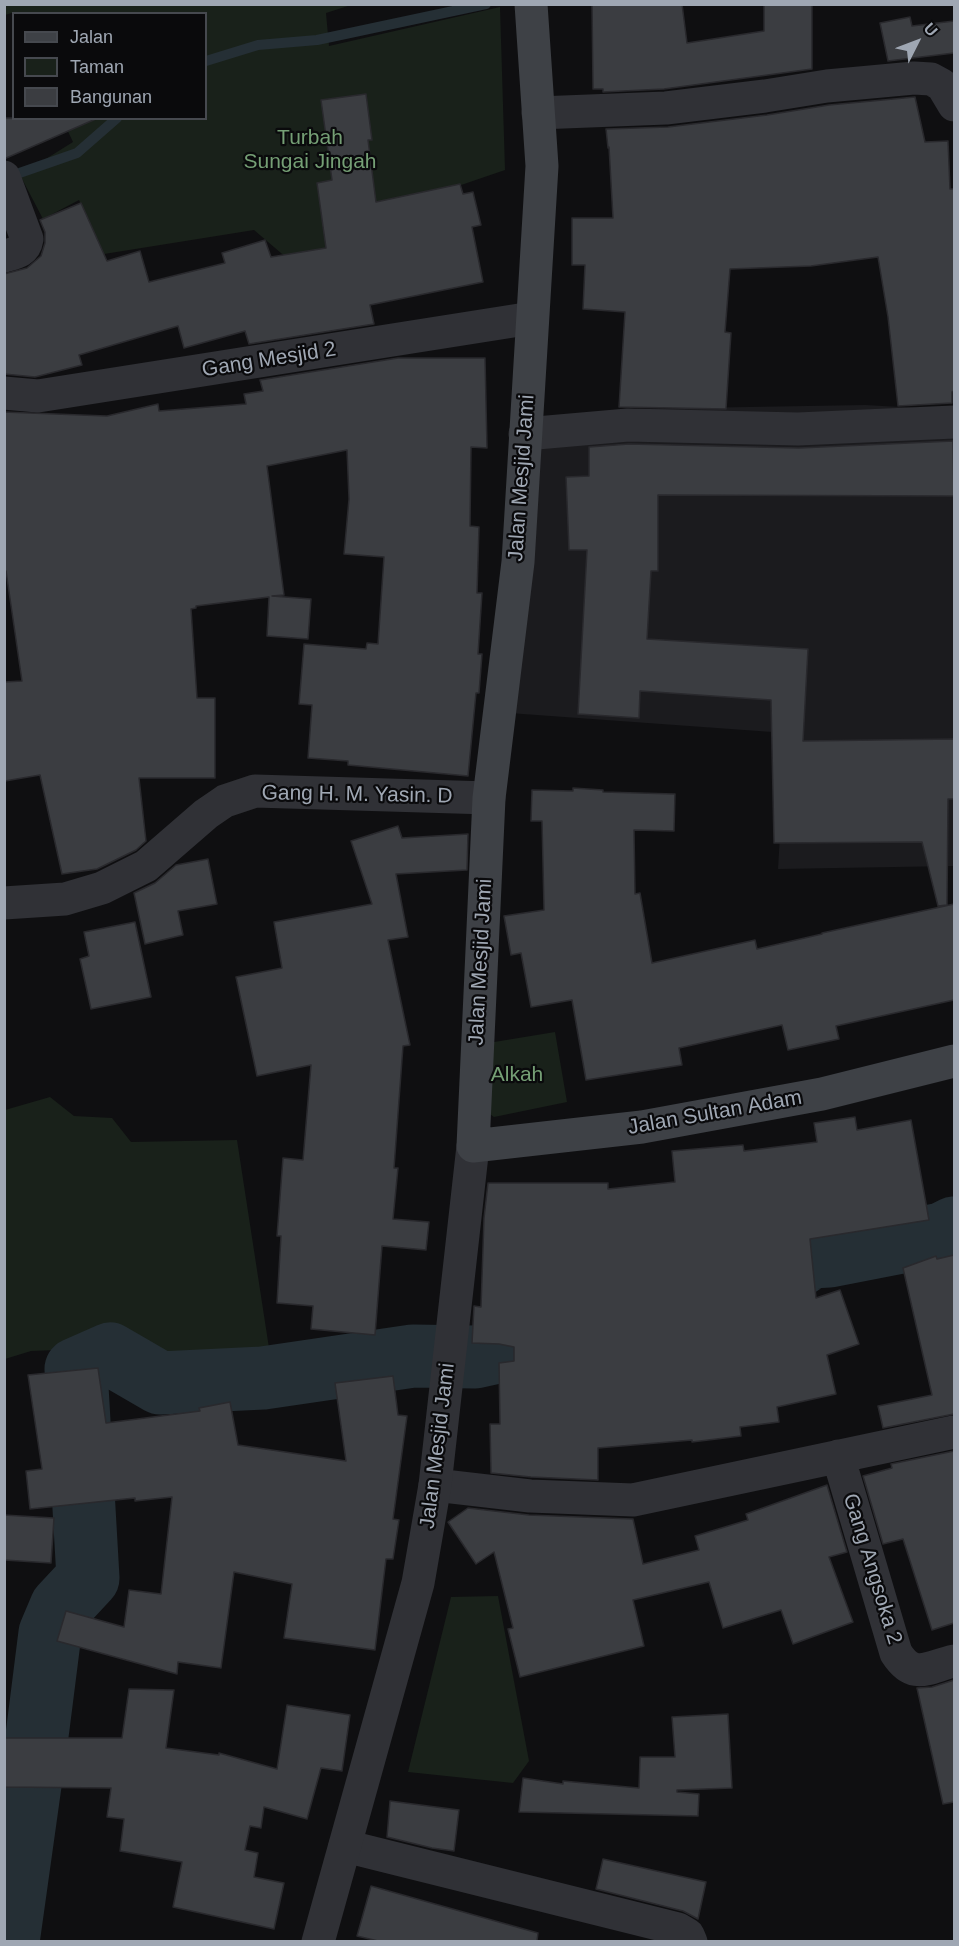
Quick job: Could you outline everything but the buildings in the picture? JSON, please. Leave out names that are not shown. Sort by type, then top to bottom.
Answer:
[{"type":"main road","name":"Jalan Mesjid Jami","points":[[473,1146],[489,798],[518,562],[542,166],[531,4]]},
{"type":"main road","name":"Jalan Sultan Adam","points":[[473,1146],[642,1127],[822,1094],[954,1061]]},
{"type":"street","points":[[538,113],[666,108],[827,86],[914,78],[931,79],[942,85],[954,105]]},
{"type":"street","points":[[4,256],[21,252],[27,239],[5,179]]},
{"type":"street","name":"Gang Mesjid 2","points":[[4,393],[38,396],[532,318]]},
{"type":"street","points":[[525,434],[628,425],[798,429],[954,422]]},
{"type":"street","name":"Gang H. M. Yasin. D","points":[[4,903],[65,899],[102,888],[146,866],[206,814],[225,801],[255,791],[489,798]]},
{"type":"street","name":"Jalan Mesjid Jami","points":[[318,1941],[418,1583],[435,1485],[473,1146]]},
{"type":"street","points":[[435,1485],[530,1497],[633,1500],[954,1432]]},
{"type":"street","name":"Gang Angsoka 2","points":[[838,1456],[896,1653],[903,1664],[918,1671],[954,1661]]},
{"type":"street","points":[[345,1846],[678,1929],[688,1935],[691,1941]]},
{"type":"shaded area","points":[[865,405],[954,410],[954,866],[778,869],[786,733],[509,713],[537,424],[631,409]]},
{"type":"green space","name":"Turbah Sungai Jingah","points":[[5,4],[351,5],[326,13],[329,46],[500,7],[505,170],[391,209],[391,235],[288,259],[254,230],[104,254],[79,200],[43,219],[20,175],[73,142],[62,120],[207,120],[207,12],[12,12],[5,15]]},
{"type":"green space","name":"Alkah","points":[[555,1032],[567,1102],[494,1117],[483,1109],[482,1044]]},
{"type":"green space","points":[[50,1097],[74,1116],[112,1118],[131,1142],[237,1140],[269,1348],[141,1372],[108,1348],[31,1351],[5,1359],[5,1110]]},
{"type":"green space","points":[[498,1596],[529,1761],[513,1783],[408,1772],[451,1597]]},
{"type":"waterway","points":[[207,61],[258,45],[317,40],[486,4]]},
{"type":"waterway","points":[[8,177],[77,153],[115,120]]},
{"type":"waterway","points":[[741,1305],[811,1257],[829,1256],[942,1234],[954,1228]]},
{"type":"waterway","points":[[8,1942],[50,1633],[61,1607],[88,1578],[76,1369],[110,1354],[160,1383],[263,1378],[413,1356],[475,1357],[588,1332],[598,1334]]}]
